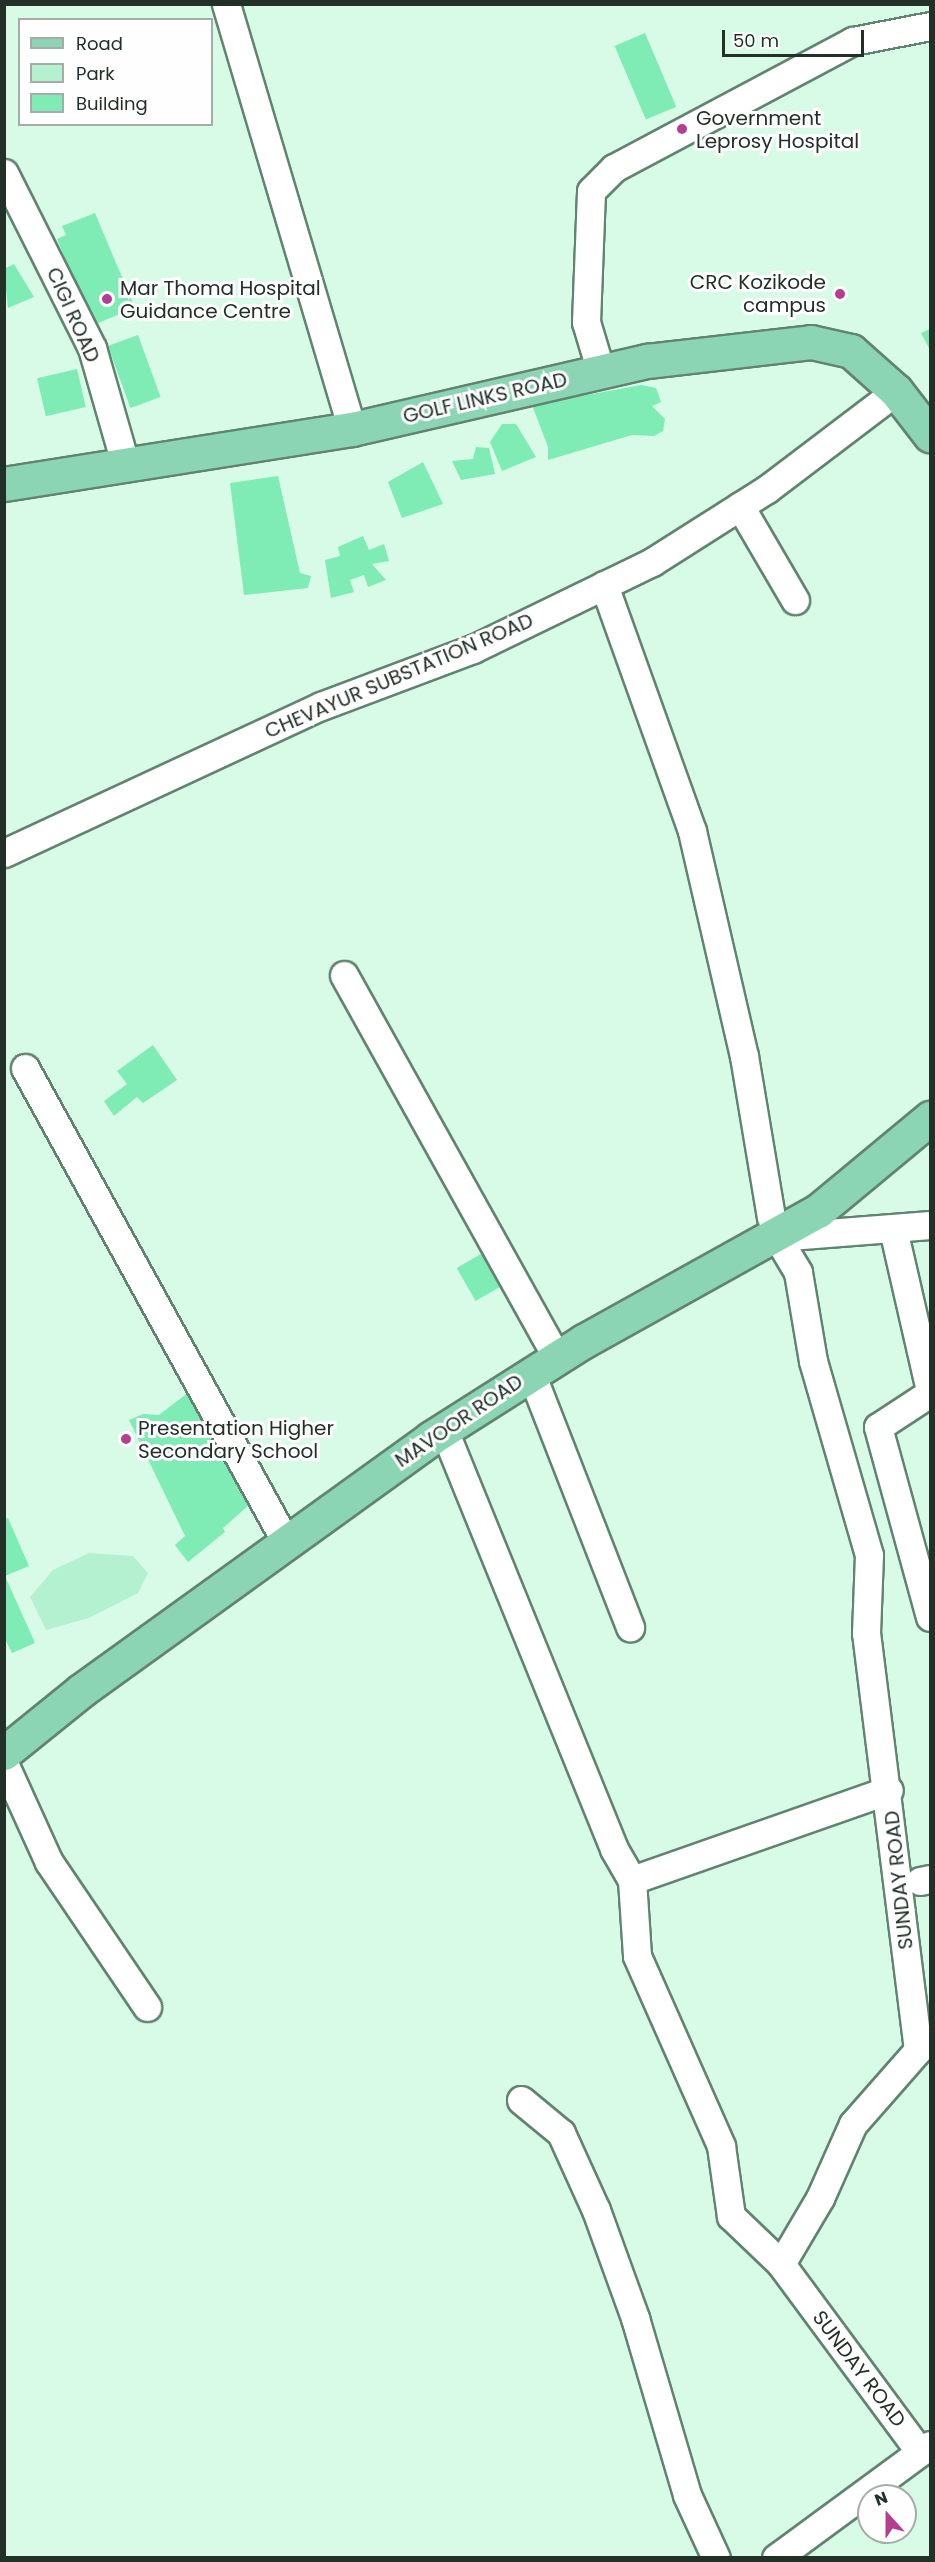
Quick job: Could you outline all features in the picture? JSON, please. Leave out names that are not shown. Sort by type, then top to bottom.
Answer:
[{"type":"main road","name":"GOLF LINKS ROAD","points":[[4,484],[352,429],[647,361],[811,342],[851,351],[896,391],[929,430]]},
{"type":"main road","name":"MAVOOR ROAD","points":[[4,1753],[82,1690],[444,1430],[531,1373],[774,1228],[930,1098]]},
{"type":"main road","name":"MAVOOR ROAD","points":[[4,1732],[78,1674],[280,1531],[427,1421],[549,1343],[774,1228],[826,1205],[930,1118]]},
{"type":"street","points":[[226,4],[352,429]]},
{"type":"street","points":[[601,372],[586,322],[591,191],[614,168],[853,41],[930,26]]},
{"type":"street","name":"CIGI ROAD","points":[[4,173],[92,348],[125,464]]},
{"type":"street","name":"CHEVAYUR SUBSTATION ROAD","points":[[4,853],[321,706],[473,650],[652,562],[740,506],[896,391]]},
{"type":"street","points":[[740,506],[795,600]]},
{"type":"street","points":[[604,585],[692,831],[744,1056],[774,1228],[893,1229],[930,1225]]},
{"type":"street","points":[[344,975],[549,1343]]},
{"type":"street","points":[[25,1068],[280,1531]]},
{"type":"street","name":"SUNDAY ROAD","points":[[774,1228],[798,1272],[808,1308],[813,1361],[869,1555],[866,1633],[889,1790],[918,2050],[853,2124],[820,2198],[781,2264],[925,2449]]},
{"type":"street","points":[[893,1229],[930,1392],[878,1427],[930,1617]]},
{"type":"street","points":[[531,1373],[630,1627]]},
{"type":"street","points":[[444,1430],[614,1849],[632,1880],[637,1956],[721,2146],[732,2216],[781,2264]]},
{"type":"street","points":[[4,1763],[49,1862],[147,2007]]},
{"type":"street","points":[[632,1880],[889,1790]]},
{"type":"street","points":[[521,2100],[561,2133],[596,2210],[635,2318],[687,2495],[716,2558]]},
{"type":"street","points":[[776,2558],[925,2449]]},
{"type":"green space","points":[[89,1553],[133,1556],[148,1573],[138,1593],[89,1618],[46,1630],[30,1597],[53,1570]]},
{"type":"building","points":[[645,33],[676,107],[646,120],[615,46]]},
{"type":"building","points":[[95,213],[135,308],[93,325],[57,239],[66,235],[62,226]]},
{"type":"building","points":[[14,264],[34,297],[8,308],[4,269]]},
{"type":"building","points":[[930,329],[930,350],[921,333]]},
{"type":"building","points":[[138,335],[161,397],[131,408],[108,346]]},
{"type":"building","points":[[77,369],[86,407],[46,416],[37,378]]},
{"type":"building","points":[[641,385],[656,388],[661,402],[652,406],[665,419],[663,431],[654,436],[632,435],[548,460],[548,447],[532,405]]},
{"type":"building","points":[[502,424],[516,424],[536,457],[502,471],[490,442]]},
{"type":"building","points":[[476,447],[489,448],[495,474],[461,480],[452,461],[473,459]]},
{"type":"building","points":[[423,462],[443,504],[402,518],[388,482]]},
{"type":"building","points":[[278,476],[300,573],[311,576],[308,588],[244,595],[230,483]]},
{"type":"building","points":[[363,536],[369,550],[384,544],[389,561],[372,564],[386,580],[368,587],[364,575],[350,580],[354,592],[331,598],[325,560],[340,556],[338,547]]},
{"type":"building","points":[[153,1045],[177,1080],[143,1103],[137,1097],[114,1116],[104,1101],[127,1084],[117,1071]]},
{"type":"building","points":[[493,1247],[512,1280],[476,1301],[457,1268]]},
{"type":"building","points":[[211,1375],[266,1490],[223,1528],[225,1532],[188,1562],[175,1545],[185,1536],[129,1420],[143,1414],[159,1415]]},
{"type":"building","points":[[8,1518],[29,1566],[5,1576],[35,1643],[12,1653],[4,1637],[4,1519]]},
{"type":"place","name":"Government Leprosy Hospital","points":[[682,129]]},
{"type":"place","name":"CRC Kozikode campus","points":[[840,294]]},
{"type":"place","name":"Mar Thoma Hospital Guidance Centre","points":[[107,299]]},
{"type":"place","name":"Presentation Higher Secondary School","points":[[126,1439]]}]
